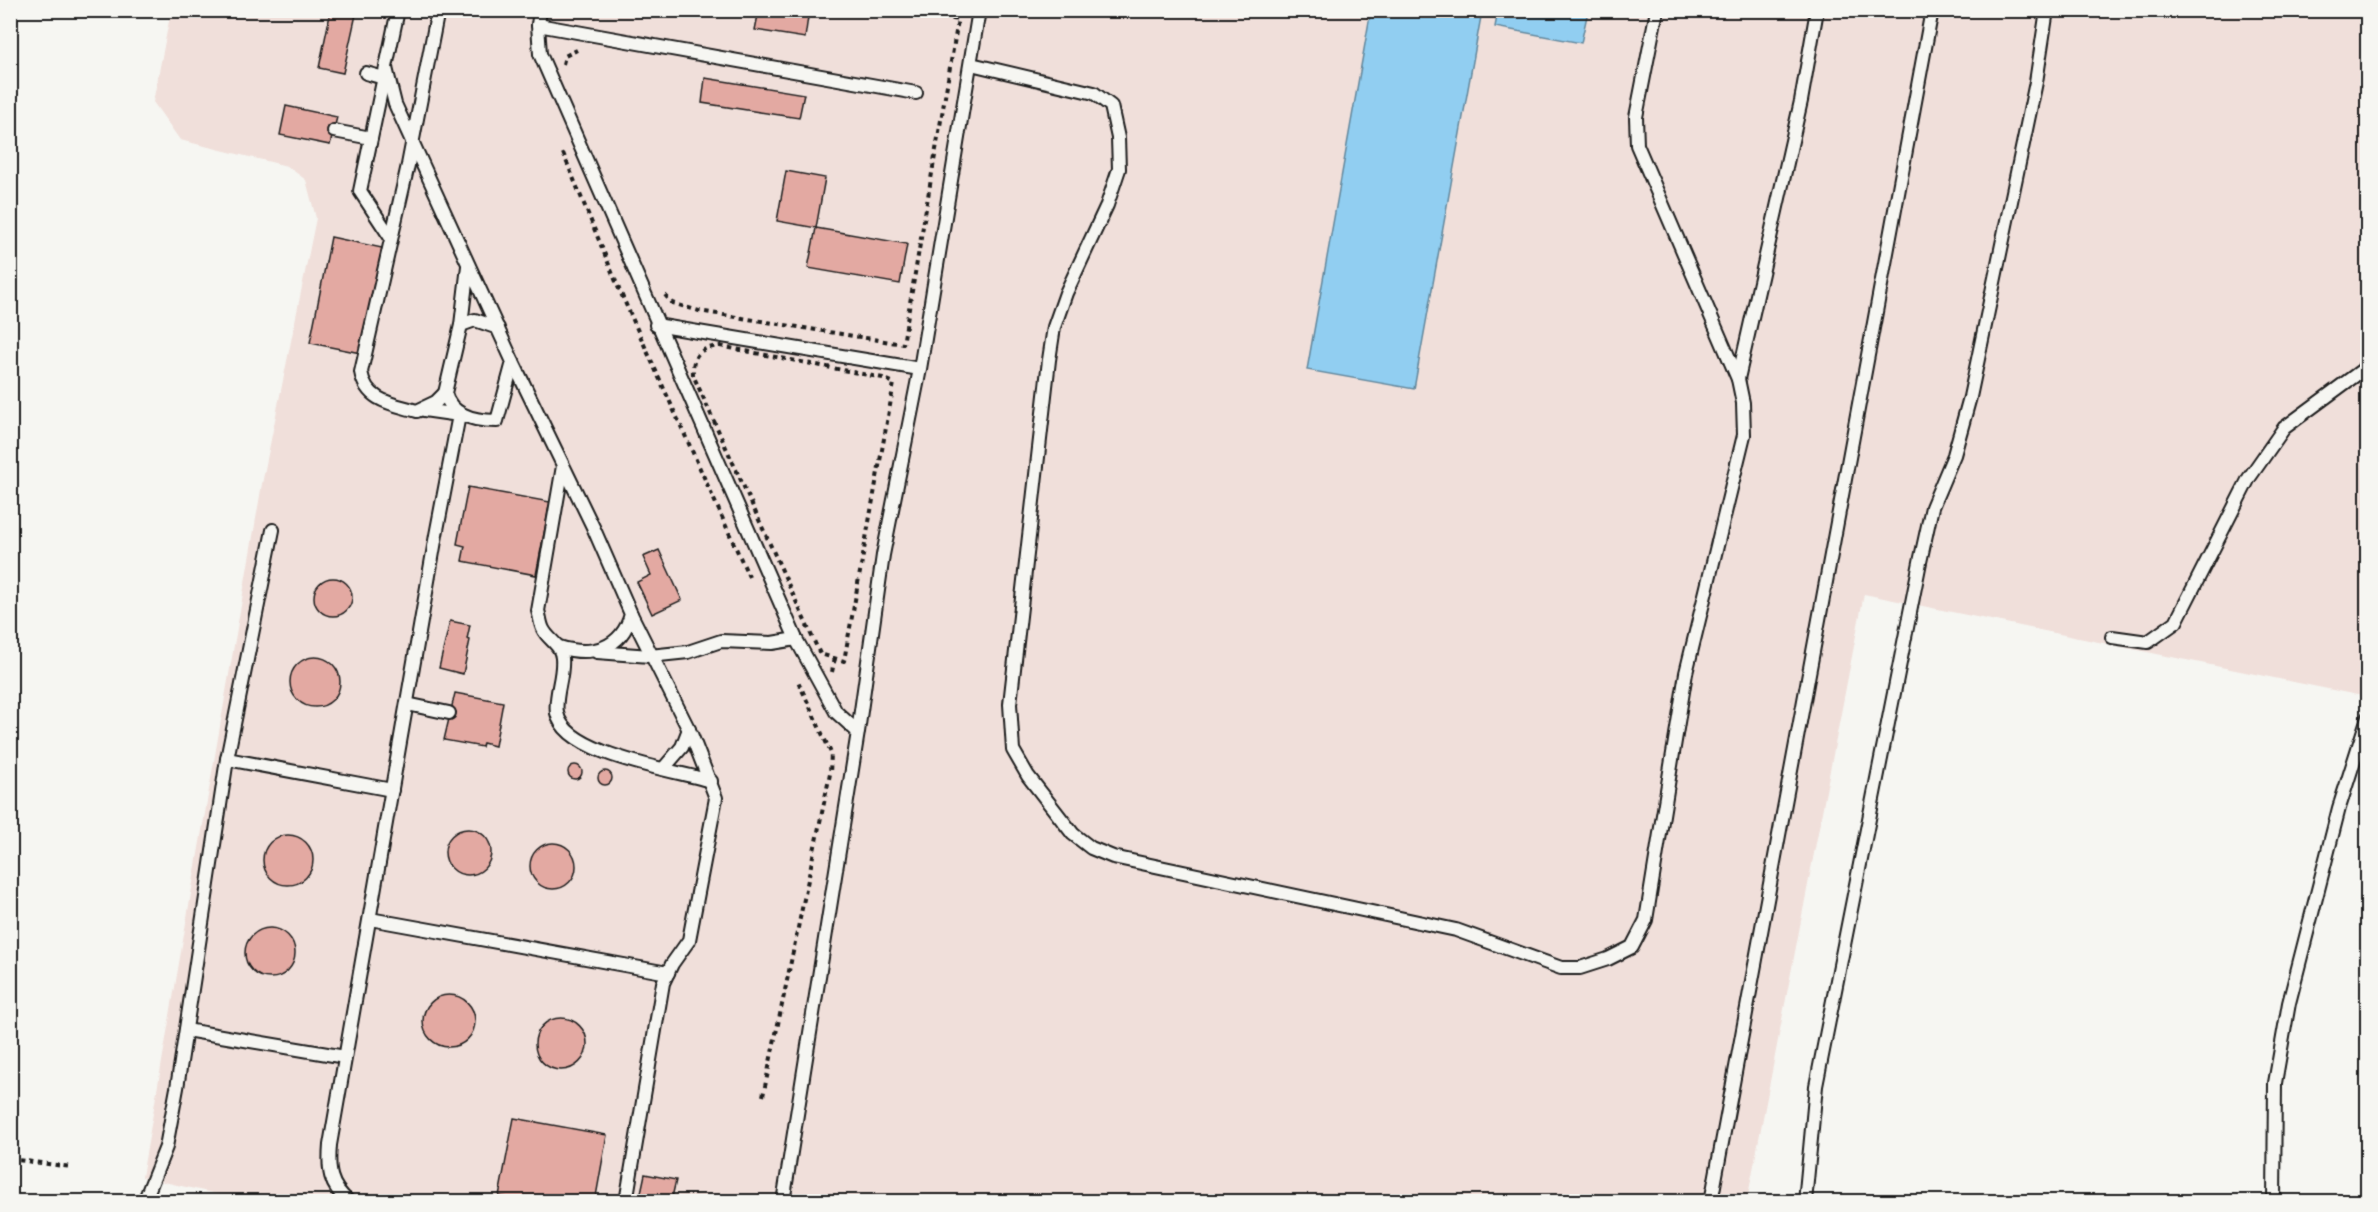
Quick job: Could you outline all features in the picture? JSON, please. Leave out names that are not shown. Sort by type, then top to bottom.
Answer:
[{"type":"lane","points":[[391,238],[360,191],[398,10]]},
{"type":"lane","points":[[438,10],[362,372],[363,382],[373,396],[383,401],[417,411],[424,410],[497,422],[513,362]]},
{"type":"lane","points":[[540,10],[538,25],[540,54],[656,325],[796,639],[836,712],[858,732]]},
{"type":"lane","points":[[783,1202],[858,732],[883,555],[920,369],[979,10]]},
{"type":"lane","points":[[971,64],[1094,93],[1111,106],[1118,138],[1119,169],[1107,205],[1066,293],[1054,327],[1010,704],[1013,750],[1028,776],[1073,834],[1091,848],[1113,857],[1456,930],[1561,968],[1580,968],[1608,959],[1632,947],[1646,920],[1686,673],[1744,435],[1743,403],[1738,379],[1637,145],[1636,117],[1657,10]]},
{"type":"lane","points":[[1738,379],[1801,101],[1816,10]]},
{"type":"lane","points":[[1711,1202],[1932,10]]},
{"type":"lane","points":[[1805,1202],[1816,1086],[1920,562],[1932,507],[1954,455],[1970,397],[2036,82],[2047,10]]},
{"type":"lane","points":[[538,25],[916,93]]},
{"type":"lane","points":[[366,74],[385,73]]},
{"type":"lane","points":[[385,73],[412,142],[468,266],[629,602],[631,614],[689,729],[716,798],[689,940],[663,983],[626,1202]]},
{"type":"lane","points":[[333,131],[371,138]]},
{"type":"lane","points":[[459,415],[447,402],[445,393],[461,325],[468,266]]},
{"type":"lane","points":[[461,325],[475,320],[498,328]]},
{"type":"lane","points":[[656,325],[920,369]]},
{"type":"lane","points":[[2112,637],[2148,642],[2176,622],[2249,478],[2284,428],[2367,366]]},
{"type":"lane","points":[[424,410],[445,393]]},
{"type":"lane","points":[[349,1202],[333,1183],[328,1171],[345,1057],[459,415]]},
{"type":"lane","points":[[563,466],[538,611],[543,630],[559,647],[562,657],[556,711],[560,723],[577,740],[609,754],[711,781]]},
{"type":"lane","points":[[144,1202],[166,1147],[227,759],[273,530]]},
{"type":"lane","points":[[593,652],[608,646],[621,636],[628,626],[631,614]]},
{"type":"lane","points":[[559,647],[572,651],[652,656],[688,652],[721,641],[772,644],[796,639]]},
{"type":"lane","points":[[407,704],[449,713]]},
{"type":"lane","points":[[2274,1202],[2275,1083],[2289,1003],[2339,808],[2367,717]]},
{"type":"lane","points":[[664,768],[682,747],[689,729]]},
{"type":"lane","points":[[227,759],[392,790]]},
{"type":"lane","points":[[370,919],[668,973]]},
{"type":"lane","points":[[186,1030],[345,1057]]},
{"type":"path","points":[[661,291],[672,303],[699,311],[903,344],[958,20],[903,10]]},
{"type":"path","points":[[565,69],[562,61],[573,50],[580,50]]},
{"type":"path","points":[[562,151],[619,289],[749,578]]},
{"type":"path","points":[[720,346],[742,350],[883,378],[894,383],[844,661],[820,654],[693,375],[692,363],[696,354],[706,347],[720,346]]},
{"type":"path","points":[[764,1096],[827,785],[831,753],[792,670]]},
{"type":"path","points":[[10,1160],[71,1167]]},
{"type":"shaded area","points":[[1588,10],[2367,11],[2367,697],[1864,594],[1747,1201],[252,1202],[142,1177],[262,484],[316,218],[306,180],[287,166],[180,140],[153,102],[171,11],[1371,11],[1307,369],[1414,388],[1482,11],[1498,11],[1495,27],[1581,43]]},
{"type":"water","points":[[1371,10],[1482,11],[1414,389],[1307,370]]},
{"type":"water","points":[[1498,10],[1588,11],[1581,43],[1495,27]]},
{"type":"building","points":[[331,10],[357,10],[343,73],[319,68]]},
{"type":"building","points":[[632,10],[654,10],[653,15]]},
{"type":"building","points":[[759,10],[809,10],[805,38],[755,30]]},
{"type":"building","points":[[705,78],[804,94],[799,118],[702,103]]},
{"type":"building","points":[[286,106],[337,117],[330,145],[280,135]]},
{"type":"building","points":[[786,171],[825,178],[816,228],[777,221]]},
{"type":"building","points":[[816,228],[907,244],[900,284],[808,268]]},
{"type":"building","points":[[331,237],[382,248],[361,353],[310,343]]},
{"type":"building","points":[[468,487],[550,502],[536,575],[462,561],[465,546],[457,544]]},
{"type":"building","points":[[659,550],[682,600],[652,614],[637,582],[651,575],[643,557]]},
{"type":"building","points":[[333,578],[346,584],[352,597],[346,610],[333,616],[320,610],[314,597],[320,584]]},
{"type":"building","points":[[450,621],[470,625],[467,639],[470,640],[463,674],[439,668]]},
{"type":"building","points":[[315,657],[324,659],[335,668],[340,682],[338,691],[329,702],[315,707],[306,705],[295,696],[290,682],[292,673],[301,662]]},
{"type":"building","points":[[455,693],[503,702],[495,746],[483,743],[482,747],[444,740]]},
{"type":"building","points":[[572,765],[578,765],[582,772],[578,779],[572,779],[568,775],[568,769]]},
{"type":"building","points":[[602,771],[608,771],[612,778],[608,785],[602,785],[598,781],[598,775]]},
{"type":"building","points":[[468,829],[484,836],[491,852],[484,868],[468,875],[452,868],[445,852],[452,836]]},
{"type":"building","points":[[288,835],[297,837],[308,846],[313,860],[311,869],[302,880],[288,885],[279,883],[268,874],[263,860],[265,851],[274,840]]},
{"type":"building","points":[[553,843],[569,850],[576,866],[569,882],[553,889],[537,882],[530,866],[537,850]]},
{"type":"building","points":[[270,928],[279,930],[290,939],[295,953],[293,962],[284,973],[270,978],[261,976],[250,967],[245,953],[247,944],[256,933]]},
{"type":"building","points":[[444,995],[454,995],[468,1002],[475,1021],[468,1040],[454,1047],[444,1047],[434,1043],[427,1036],[423,1026],[423,1016],[427,1006],[434,999]]},
{"type":"building","points":[[556,1018],[566,1018],[580,1025],[587,1044],[580,1063],[566,1070],[556,1070],[546,1066],[539,1059],[535,1049],[535,1039],[539,1029],[546,1022]]},
{"type":"building","points":[[514,1118],[607,1135],[595,1202],[527,1202],[499,1196]]},
{"type":"building","points":[[645,1174],[676,1180],[671,1202],[639,1202]]}]
